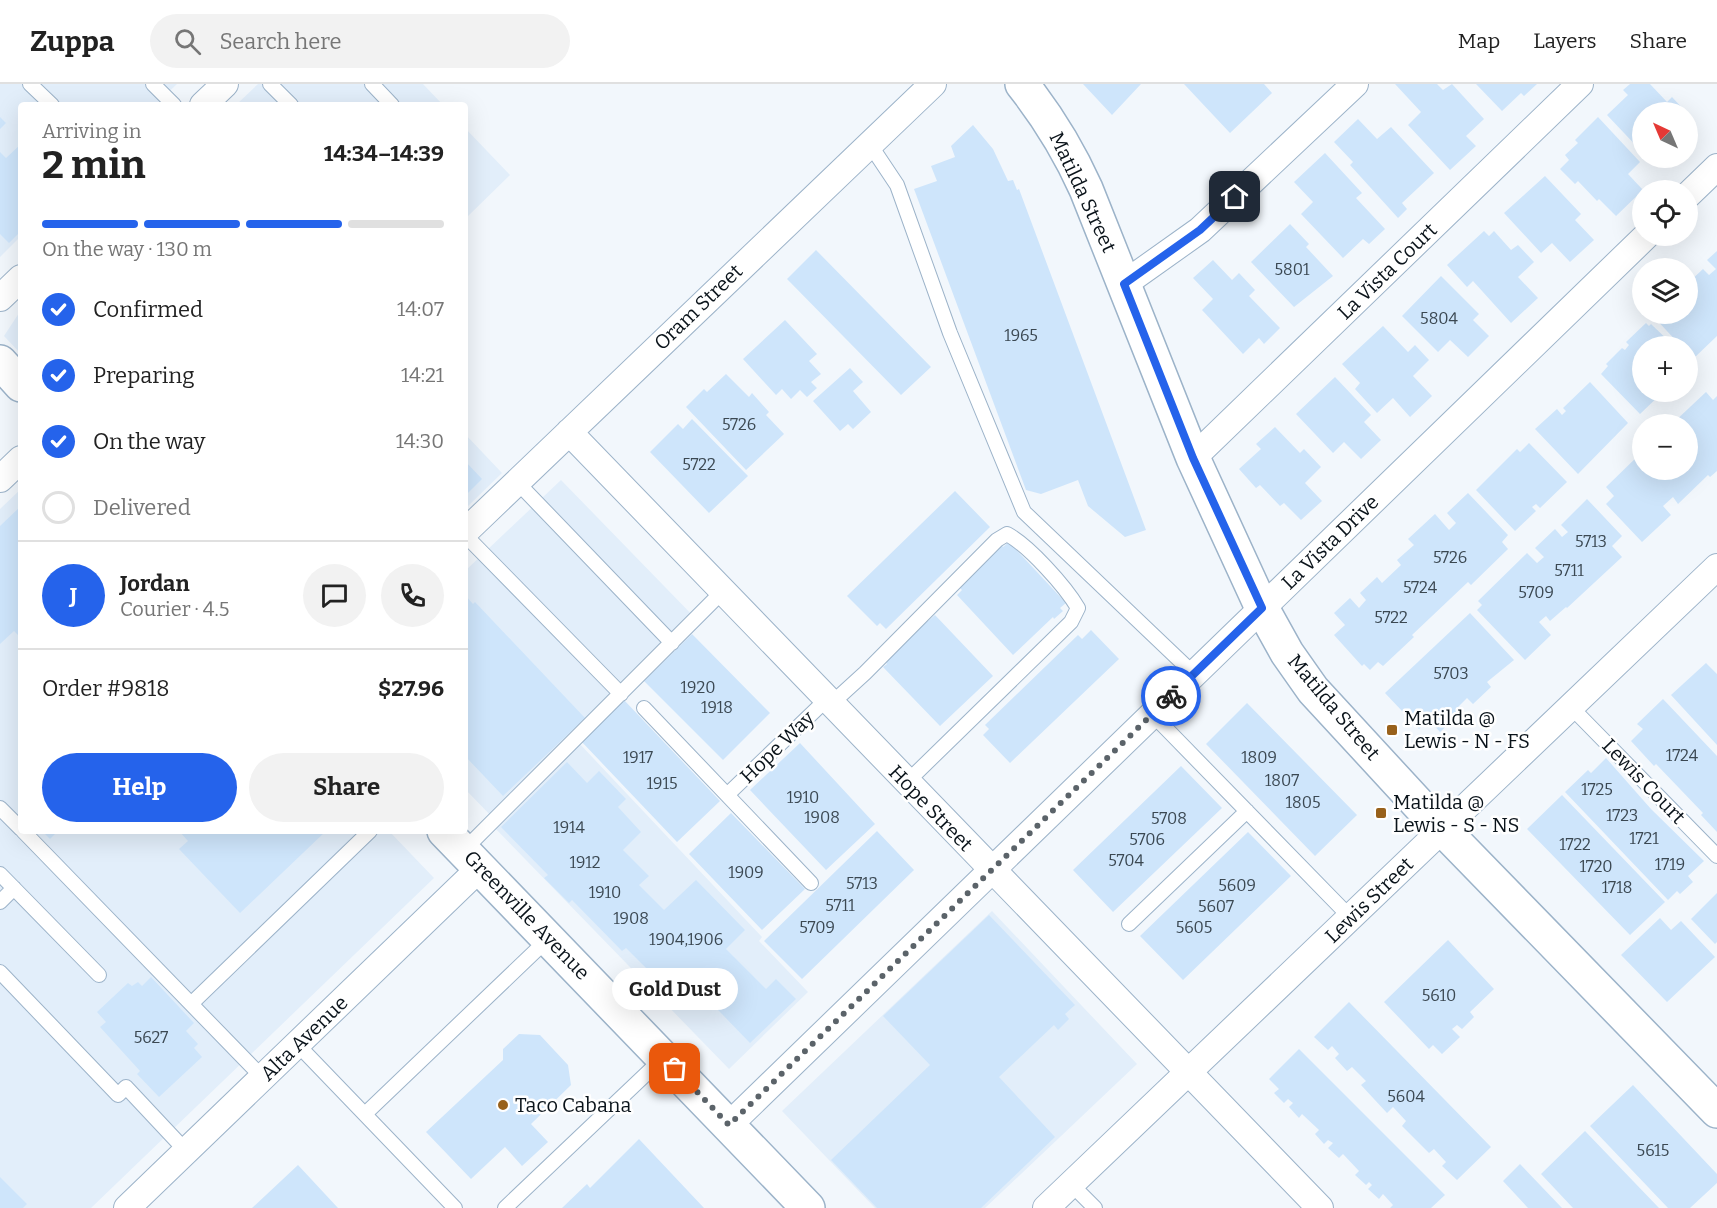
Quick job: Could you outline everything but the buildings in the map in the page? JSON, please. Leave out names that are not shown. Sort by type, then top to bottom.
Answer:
[{"type":"street","points":[[206,102],[225,84]]},
{"type":"street","name":"Oram Street","points":[[468,531],[869,143],[933,84]]},
{"type":"street","name":"Matilda Street","points":[[1022,84],[1040,106],[1067,148],[1086,189],[1193,458],[1262,608],[1287,653],[1313,690],[1442,830],[1717,1111]]},
{"type":"street","points":[[1124,284],[1200,230],[1354,84]]},
{"type":"street","name":"La Vista Court","points":[[1193,458],[1580,84]]},
{"type":"street","points":[[1698,185],[1717,167]]},
{"type":"street","name":"La Vista Drive","points":[[729,1125],[1636,246]]},
{"type":"street","points":[[0,298],[18,281]]},
{"type":"street","points":[[0,362],[18,381]]},
{"type":"street","name":"Hope Street","points":[[569,432],[1320,1208]]},
{"type":"street","points":[[0,479],[18,462]]},
{"type":"street","name":"Lewis Street","points":[[1046,1208],[1571,706],[1712,582]]},
{"type":"street","name":"Greenville Avenue","points":[[463,850],[808,1208]]},
{"type":"street","name":"Alta Avenue","points":[[127,1208],[297,1044],[463,850]]},
{"type":"lane","points":[[30,84],[49,102]]},
{"type":"lane","points":[[153,84],[171,102]]},
{"type":"lane","points":[[270,84],[288,102]]},
{"type":"lane","points":[[372,84],[389,102]]},
{"type":"lane","points":[[869,143],[897,185],[950,333],[1024,512],[1194,674]]},
{"type":"lane","points":[[517,482],[672,643]]},
{"type":"lane","name":"Hope Way","points":[[728,795],[829,701],[865,673],[998,540],[1007,534],[1018,540],[1070,594],[1078,608],[1071,622],[907,782]]},
{"type":"lane","points":[[468,537],[621,694]]},
{"type":"lane","points":[[463,850],[723,591]]},
{"type":"lane","name":"Lewis Court","points":[[1571,706],[1717,856]]},
{"type":"lane","name":"Hope Way","points":[[644,708],[811,883]]},
{"type":"lane","points":[[1152,714],[1351,918]]},
{"type":"lane","points":[[0,808],[18,826]]},
{"type":"lane","points":[[1129,924],[1247,811]]},
{"type":"lane","points":[[26,834],[262,1077]]},
{"type":"lane","points":[[191,1004],[367,834]]},
{"type":"lane","points":[[0,874],[99,975]]},
{"type":"lane","points":[[0,902],[14,888]]},
{"type":"lane","points":[[365,1114],[549,937]]},
{"type":"lane","points":[[0,972],[118,1095],[126,1088],[186,1152]]},
{"type":"lane","points":[[297,1044],[455,1208]]},
{"type":"lane","points":[[505,1208],[664,1057]]},
{"type":"lane","points":[[1071,1184],[1095,1208]]},
{"type":"shaded area","points":[[0,84],[177,84],[158,102],[18,102],[18,239],[0,257]]},
{"type":"shaded area","points":[[258,84],[423,84],[440,102],[239,102]]},
{"type":"shaded area","points":[[468,131],[510,175],[468,216]]},
{"type":"shaded area","points":[[18,315],[18,351],[4,336]]},
{"type":"shaded area","points":[[468,437],[502,473],[468,506]]},
{"type":"shaded area","points":[[561,480],[700,623],[578,742],[762,937],[759,941],[808,992],[729,1069],[491,824],[495,820],[468,792],[468,568]]},
{"type":"shaded area","points":[[18,492],[18,834],[392,834],[434,878],[91,1208],[0,1208],[0,509]]},
{"type":"shaded area","points":[[992,911],[1137,1064],[985,1208],[875,1208],[782,1111]]},
{"type":"way so far","points":[[675,1069],[729,1125],[1171,696]]},
{"type":"place","name":"Matilda @ Lewis - N - FS","points":[[1392,730]]},
{"type":"place","name":"Matilda @ Lewis - S - NS","points":[[1381,813]]},
{"type":"place","name":"Gold Dust","points":[[675,1069]]},
{"type":"place","name":"Taco Cabana","points":[[503,1105]]},
{"type":"route","points":[[1171,696],[1262,608],[1193,458],[1124,284],[1200,230],[1235,197]]}]
